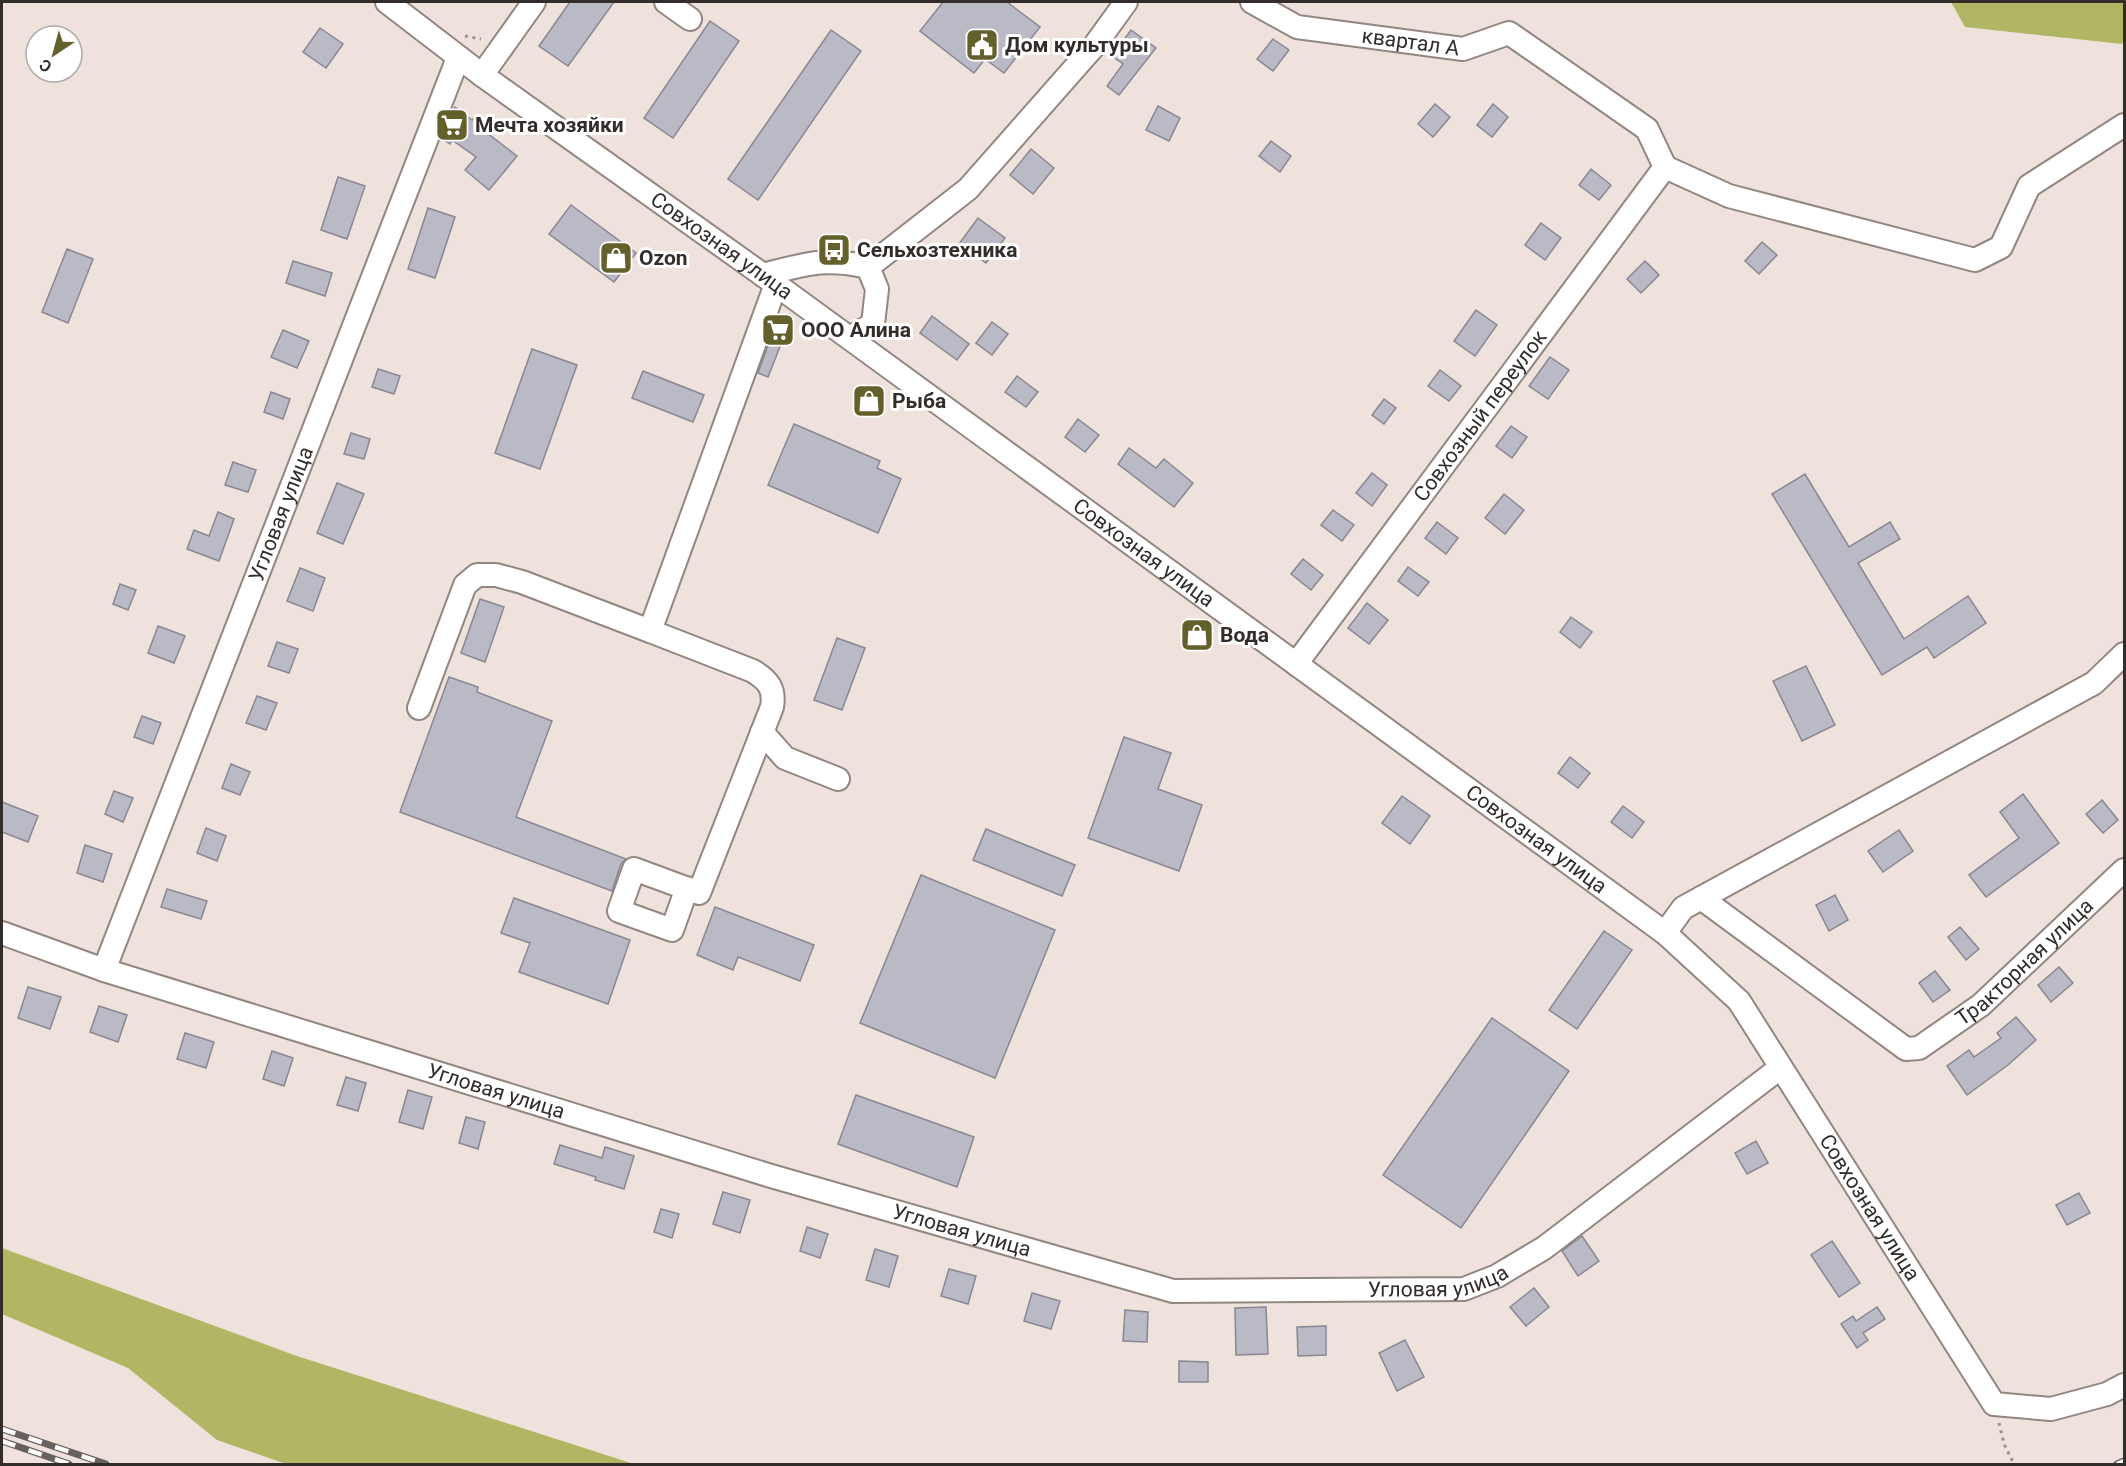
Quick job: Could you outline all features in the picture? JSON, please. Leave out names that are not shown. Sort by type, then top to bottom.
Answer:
[{"type":"street","name":"Совхозная улица","points":[[387,2],[458,58],[770,279],[1665,933],[1739,1001],[1994,1404],[2052,1409],[2107,1394],[2124,1384]]},
{"type":"street","points":[[482,75],[534,2]]},
{"type":"street","points":[[666,2],[690,19]]},
{"type":"street","points":[[868,267],[968,189],[1095,45],[1126,2]]},
{"type":"street","name":"квартал А","points":[[1252,2],[1298,27],[1463,49],[1509,33],[1647,129],[1665,167]]},
{"type":"street","name":"Угловая улица","points":[[104,970],[458,58]]},
{"type":"street","points":[[1665,167],[1729,196],[1974,260],[2001,247],[2029,186],[2124,125]]},
{"type":"street","name":"Совхозный переулок","points":[[1296,664],[1665,167]]},
{"type":"street","points":[[650,631],[770,279],[815,262],[846,262],[868,267]]},
{"type":"street","points":[[849,338],[873,324],[877,289],[868,267]]},
{"type":"street","points":[[420,708],[465,585],[477,575],[496,575],[522,582],[753,671],[763,677],[771,686],[774,696],[772,707],[699,893],[687,888]]},
{"type":"street","points":[[1665,933],[1683,908],[2094,683],[2124,654]]},
{"type":"street","points":[[762,732],[785,758],[838,779]]},
{"type":"street","name":"Тракторная улица","points":[[1701,898],[1906,1049],[1919,1048],[1981,1005],[2124,870]]},
{"type":"street","name":"Угловая улица","points":[[2,933],[104,970],[771,1176],[1173,1291],[1464,1289],[1497,1276],[1544,1248],[1780,1068]]},
{"type":"path","points":[[2004,1444],[2014,1464]]},
{"type":"green space","points":[[1951,2],[2120,2],[2124,4],[2124,38],[2122,44],[1965,27]]},
{"type":"green space","points":[[2,1248],[294,1355],[634,1464],[286,1464],[217,1440],[128,1368],[2,1314]]},
{"type":"building","points":[[570,2],[614,2],[568,66],[539,46]]},
{"type":"building","name":"Дом культуры","points":[[943,2],[1007,2],[1040,27],[1004,73],[985,59],[974,73],[920,31]]},
{"type":"building","points":[[710,21],[739,41],[673,138],[644,118]]},
{"type":"building","points":[[320,28],[343,44],[326,68],[303,52]]},
{"type":"building","points":[[831,30],[861,51],[758,200],[728,179]]},
{"type":"building","points":[[1131,30],[1156,48],[1119,95],[1107,86],[1123,64],[1112,56]]},
{"type":"building","points":[[1273,39],[1289,50],[1273,71],[1257,59]]},
{"type":"building","points":[[1435,104],[1450,117],[1433,137],[1418,124]]},
{"type":"building","points":[[1493,104],[1508,117],[1492,137],[1477,125]]},
{"type":"building","points":[[1158,106],[1180,118],[1169,141],[1146,130]]},
{"type":"building","points":[[455,107],[472,120],[476,115],[490,126],[486,132],[517,156],[489,190],[465,170],[476,157],[452,140],[450,144],[441,138]]},
{"type":"building","points":[[1271,141],[1291,156],[1280,172],[1259,156]]},
{"type":"building","points":[[1031,149],[1054,168],[1033,194],[1010,175]]},
{"type":"building","points":[[1591,169],[1611,185],[1599,200],[1579,185]]},
{"type":"building","points":[[338,177],[365,186],[347,239],[321,230]]},
{"type":"building","points":[[571,205],[636,253],[614,282],[549,234]]},
{"type":"building","points":[[428,208],[455,217],[435,278],[408,269]]},
{"type":"building","points":[[978,218],[1005,238],[986,263],[959,244]]},
{"type":"building","points":[[1541,223],[1561,238],[1545,260],[1525,245]]},
{"type":"building","points":[[1762,242],[1777,255],[1759,274],[1745,261]]},
{"type":"building","points":[[67,249],[93,259],[68,323],[42,312]]},
{"type":"building","points":[[293,261],[332,273],[325,296],[286,283]]},
{"type":"building","points":[[1645,261],[1659,275],[1641,293],[1627,279]]},
{"type":"building","points":[[1476,310],[1497,325],[1475,356],[1454,341]]},
{"type":"building","points":[[932,316],[969,344],[957,360],[920,333]]},
{"type":"building","points":[[777,320],[789,324],[768,377],[758,373]]},
{"type":"building","points":[[992,322],[1008,334],[992,355],[976,343]]},
{"type":"building","points":[[283,330],[309,341],[297,368],[271,357]]},
{"type":"building","points":[[532,349],[577,365],[540,469],[495,453]]},
{"type":"building","points":[[1550,357],[1569,370],[1548,399],[1529,386]]},
{"type":"building","points":[[378,369],[400,376],[394,394],[372,387]]},
{"type":"building","points":[[1440,370],[1461,386],[1449,401],[1428,386]]},
{"type":"building","points":[[643,371],[704,395],[693,422],[632,398]]},
{"type":"building","points":[[1017,376],[1038,392],[1026,407],[1005,392]]},
{"type":"building","name":"Рыба","points":[[866,390],[880,400],[872,412],[858,401]]},
{"type":"building","points":[[271,392],[290,399],[283,419],[264,412]]},
{"type":"building","points":[[1384,399],[1396,408],[1384,424],[1372,415]]},
{"type":"building","points":[[1078,419],[1099,435],[1085,452],[1065,437]]},
{"type":"building","points":[[794,424],[880,461],[877,468],[901,479],[878,533],[768,485]]},
{"type":"building","points":[[1511,426],[1527,437],[1512,458],[1496,446]]},
{"type":"building","points":[[351,433],[370,439],[364,459],[344,454]]},
{"type":"building","points":[[1129,448],[1156,468],[1164,459],[1193,483],[1174,507],[1118,464]]},
{"type":"building","points":[[233,462],[256,470],[248,492],[225,485]]},
{"type":"building","points":[[1372,473],[1387,485],[1372,506],[1356,493]]},
{"type":"building","points":[[1805,474],[1849,547],[1890,522],[1900,539],[1858,563],[1904,639],[1968,596],[1986,623],[1934,658],[1927,647],[1882,675],[1772,494]]},
{"type":"building","points":[[337,483],[364,494],[343,544],[317,533]]},
{"type":"building","points":[[1504,494],[1524,510],[1505,534],[1485,518]]},
{"type":"building","points":[[1333,510],[1354,525],[1342,541],[1321,525]]},
{"type":"building","points":[[218,512],[234,519],[219,561],[187,549],[194,530],[209,536]]},
{"type":"building","points":[[1437,522],[1458,538],[1446,554],[1425,538]]},
{"type":"building","points":[[1303,559],[1323,575],[1311,590],[1291,574]]},
{"type":"building","points":[[1408,567],[1429,582],[1418,596],[1398,581]]},
{"type":"building","points":[[300,568],[325,578],[313,611],[287,601]]},
{"type":"building","points":[[120,584],[136,590],[128,610],[113,604]]},
{"type":"building","points":[[480,599],[504,607],[485,662],[461,653]]},
{"type":"building","points":[[1367,603],[1388,620],[1369,644],[1348,628]]},
{"type":"building","points":[[1571,617],[1592,632],[1580,648],[1560,632]]},
{"type":"building","points":[[158,626],[185,636],[174,663],[148,653]]},
{"type":"building","points":[[837,638],[865,648],[842,710],[814,700]]},
{"type":"building","points":[[277,642],[298,649],[289,673],[268,666]]},
{"type":"building","points":[[1806,666],[1835,725],[1802,741],[1773,681]]},
{"type":"building","points":[[449,677],[478,687],[477,692],[552,721],[516,817],[626,859],[621,864],[612,891],[400,812]]},
{"type":"building","points":[[257,696],[277,703],[266,730],[246,723]]},
{"type":"building","points":[[142,716],[161,723],[153,744],[134,737]]},
{"type":"building","points":[[1124,737],[1171,753],[1158,789],[1202,805],[1179,871],[1088,838]]},
{"type":"building","points":[[1570,757],[1590,773],[1578,788],[1558,773]]},
{"type":"building","points":[[231,764],[250,772],[240,795],[222,788]]},
{"type":"building","points":[[114,791],[133,798],[123,822],[105,814]]},
{"type":"building","points":[[2023,794],[2059,843],[1986,897],[1969,875],[2019,838],[2000,812]]},
{"type":"building","points":[[1402,796],[1430,816],[1410,844],[1382,823]]},
{"type":"building","points":[[2102,800],[2118,820],[2103,833],[2086,814]]},
{"type":"building","points":[[2,802],[38,816],[28,842],[2,832]]},
{"type":"building","points":[[1623,806],[1644,822],[1632,838],[1611,822]]},
{"type":"building","points":[[206,828],[226,836],[217,861],[197,853]]},
{"type":"building","points":[[986,829],[1075,865],[1062,896],[973,860]]},
{"type":"building","points":[[1899,830],[1913,851],[1883,872],[1868,851]]},
{"type":"building","points":[[85,845],[112,854],[103,882],[77,873]]},
{"type":"building","points":[[921,875],[1055,930],[995,1078],[860,1023]]},
{"type":"building","points":[[167,889],[207,901],[201,919],[161,907]]},
{"type":"building","points":[[1835,895],[1848,920],[1829,931],[1816,905]]},
{"type":"building","points":[[514,898],[630,940],[608,1004],[519,972],[530,943],[501,933]]},
{"type":"building","points":[[715,907],[814,945],[800,981],[738,957],[733,970],[697,955]]},
{"type":"building","points":[[1960,927],[1979,949],[1966,960],[1948,937]]},
{"type":"building","points":[[1604,931],[1632,950],[1577,1029],[1549,1010]]},
{"type":"building","points":[[2059,967],[2073,983],[2051,1002],[2038,985]]},
{"type":"building","points":[[1935,971],[1950,990],[1933,1002],[1919,983]]},
{"type":"building","points":[[28,987],[61,997],[50,1029],[18,1018]]},
{"type":"building","points":[[99,1006],[127,1015],[118,1042],[90,1032]]},
{"type":"building","points":[[2016,1017],[2036,1040],[2008,1065],[1967,1095],[1947,1066],[1969,1050],[1974,1057],[2001,1038],[1997,1033]]},
{"type":"building","points":[[1492,1018],[1569,1071],[1461,1228],[1383,1175]]},
{"type":"building","points":[[185,1033],[214,1042],[206,1068],[177,1059]]},
{"type":"building","points":[[272,1051],[293,1058],[284,1086],[263,1079]]},
{"type":"building","points":[[346,1077],[366,1083],[358,1111],[337,1105]]},
{"type":"building","points":[[408,1090],[432,1097],[423,1129],[399,1122]]},
{"type":"building","points":[[856,1095],[974,1137],[957,1187],[838,1144]]},
{"type":"building","points":[[466,1117],[485,1122],[478,1149],[459,1143]]},
{"type":"building","points":[[1756,1141],[1768,1163],[1747,1174],[1735,1153]]},
{"type":"building","points":[[560,1145],[602,1158],[605,1147],[634,1156],[624,1189],[595,1180],[596,1177],[554,1164]]},
{"type":"building","points":[[723,1192],[750,1200],[740,1233],[713,1224]]},
{"type":"building","points":[[2079,1193],[2090,1213],[2067,1225],[2056,1205]]},
{"type":"building","points":[[661,1209],[679,1214],[672,1238],[654,1232]]},
{"type":"building","points":[[807,1227],[828,1234],[820,1258],[800,1251]]},
{"type":"building","points":[[1582,1236],[1599,1261],[1578,1276],[1562,1251]]},
{"type":"building","points":[[1832,1241],[1860,1283],[1839,1297],[1811,1255]]},
{"type":"building","points":[[875,1249],[898,1256],[889,1287],[866,1280]]},
{"type":"building","points":[[949,1269],[976,1276],[968,1304],[941,1296]]},
{"type":"building","points":[[1534,1288],[1549,1307],[1526,1326],[1510,1307]]},
{"type":"building","points":[[1032,1293],[1060,1301],[1051,1329],[1024,1321]]},
{"type":"building","points":[[1266,1307],[1268,1354],[1236,1355],[1235,1308]]},
{"type":"building","points":[[1877,1307],[1885,1319],[1863,1333],[1868,1340],[1857,1348],[1841,1324],[1853,1316],[1856,1321]]},
{"type":"building","points":[[1125,1310],[1148,1312],[1147,1342],[1123,1341]]},
{"type":"building","points":[[1326,1326],[1326,1355],[1298,1356],[1297,1327]]},
{"type":"building","points":[[1405,1340],[1424,1377],[1397,1391],[1379,1353]]},
{"type":"building","points":[[1179,1361],[1208,1362],[1208,1382],[1179,1382]]},
{"type":"railway","points":[[2,1429],[106,1464]]},
{"type":"railway","points":[[2,1441],[69,1464]]},
{"type":"railway","points":[[2117,1464],[2124,1461]]},
{"type":"place","name":"Дом культуры","points":[[982,45]]},
{"type":"place","name":"Мечта хозяйки","points":[[452,125]]},
{"type":"place","name":"Сельхозтехника","points":[[834,250]]},
{"type":"place","name":"Ozon","points":[[616,258]]},
{"type":"place","name":"ООО Алина","points":[[778,330]]},
{"type":"place","name":"Рыба","points":[[869,401]]},
{"type":"place","name":"Вода","points":[[1197,635]]}]
